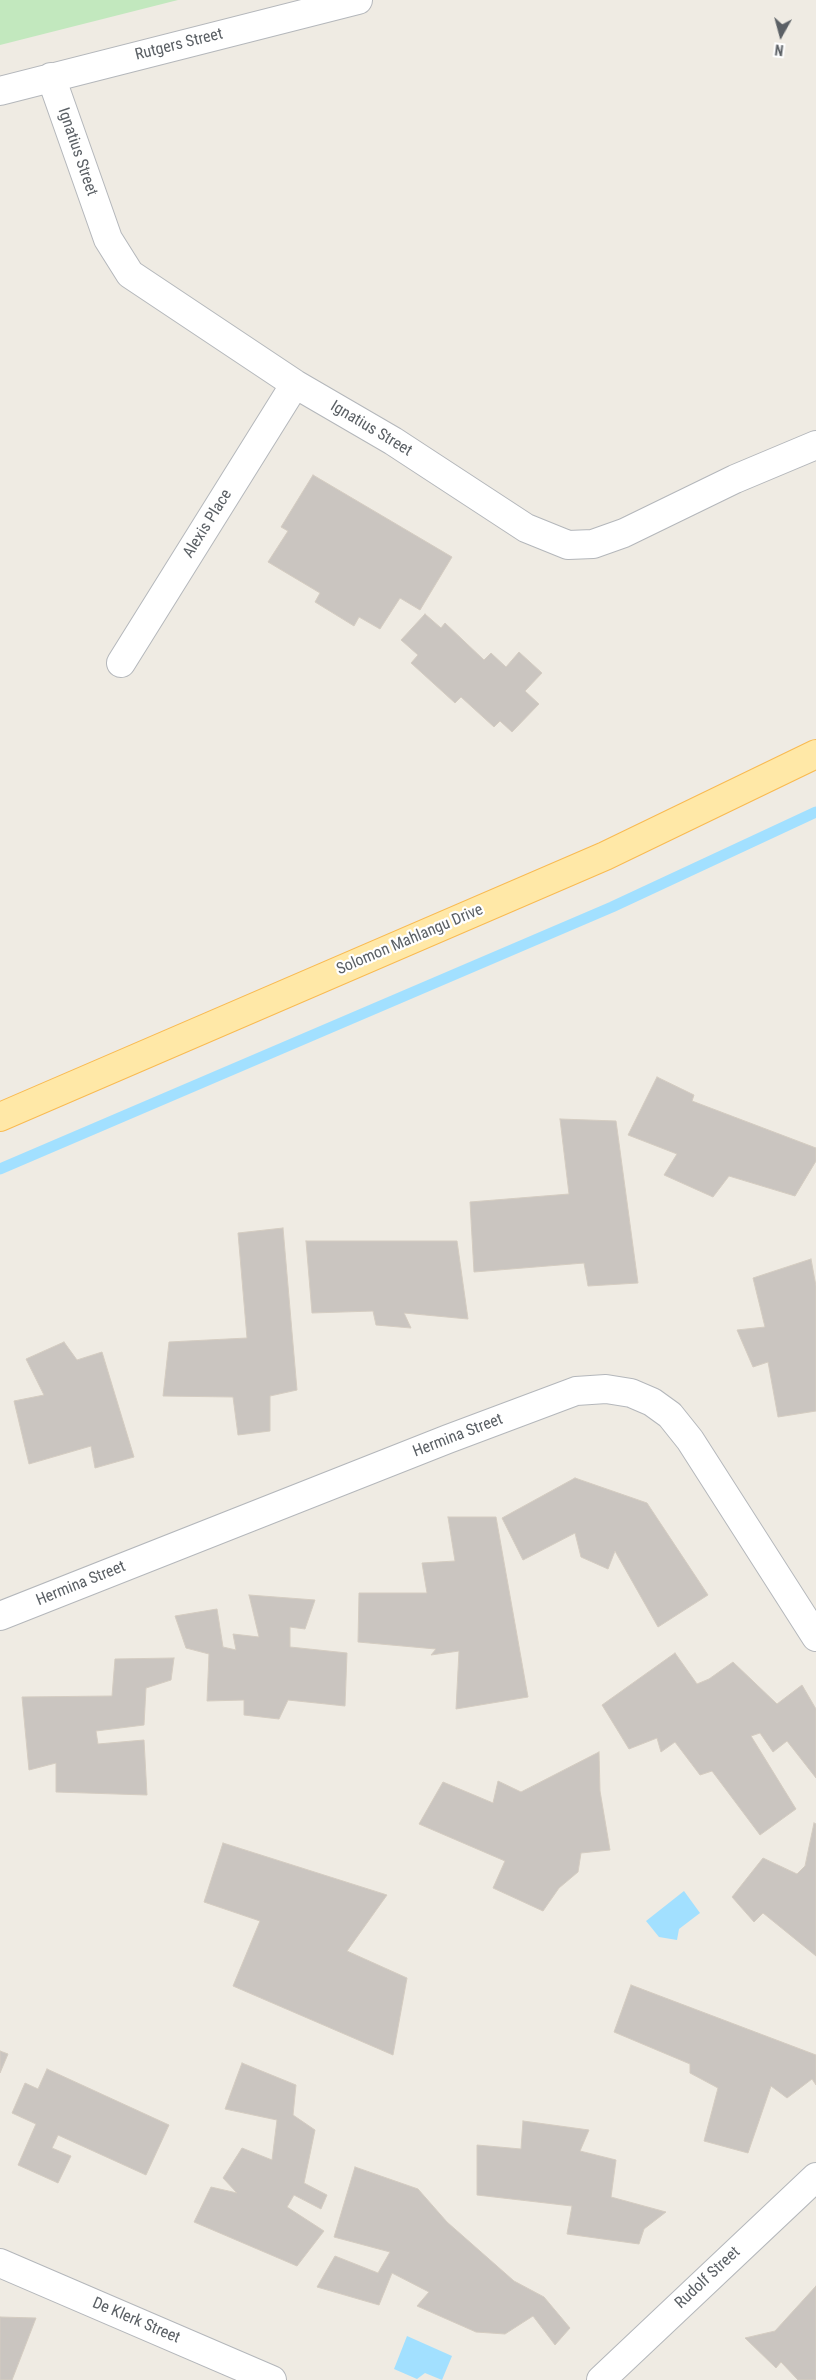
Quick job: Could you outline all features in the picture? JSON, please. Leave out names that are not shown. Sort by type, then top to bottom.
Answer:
[{"type":"main road","name":"Solomon Mahlangu Drive","points":[[0,1117],[605,856],[816,754]]},
{"type":"street","name":"Rutgers Street","points":[[0,91],[358,0]]},
{"type":"street","name":"Ignatius Street","points":[[51,77],[108,239],[130,274],[296,384],[393,441],[526,528],[568,545],[593,544],[624,533],[735,479],[816,445]]},
{"type":"street","name":"Alexis Place","points":[[121,663],[296,384]]},
{"type":"street","name":"Hermina Street","points":[[0,1616],[448,1439],[576,1391],[606,1389],[631,1393],[652,1402],[670,1415],[690,1440],[816,1637]]},
{"type":"street","name":"Rudolf Street","points":[[601,2380],[816,2176]]},
{"type":"street","name":"De Klerk Street","points":[[0,2263],[272,2380]]},
{"type":"green space","points":[[0,0],[178,0],[0,45]]},
{"type":"water","points":[[684,1891],[700,1913],[679,1929],[677,1940],[659,1937],[646,1921]]},
{"type":"water","points":[[407,2336],[452,2356],[442,2380],[425,2373],[417,2379],[394,2369]]},
{"type":"building","points":[[313,475],[452,557],[420,610],[400,598],[380,629],[359,617],[354,626],[315,602],[320,593],[268,562],[288,531],[281,527]]},
{"type":"building","points":[[425,614],[441,628],[445,623],[484,660],[491,653],[506,667],[519,652],[542,673],[525,691],[539,704],[512,732],[500,721],[494,727],[461,697],[455,703],[411,663],[418,655],[401,640]]},
{"type":"building","points":[[657,1077],[694,1095],[692,1101],[816,1148],[816,1161],[795,1196],[729,1176],[713,1197],[664,1175],[677,1154],[628,1135]]},
{"type":"building","points":[[560,1119],[616,1121],[638,1283],[588,1286],[584,1263],[474,1272],[470,1202],[569,1194]]},
{"type":"building","points":[[283,1228],[297,1390],[270,1396],[270,1431],[238,1435],[233,1397],[163,1396],[169,1342],[247,1338],[238,1233]]},
{"type":"building","points":[[306,1241],[457,1241],[468,1319],[404,1313],[411,1328],[376,1325],[373,1311],[312,1313]]},
{"type":"building","points":[[811,1259],[816,1286],[816,1411],[778,1417],[768,1362],[753,1367],[737,1330],[765,1327],[753,1278]]},
{"type":"building","points":[[64,1342],[77,1360],[102,1352],[134,1457],[95,1468],[91,1446],[29,1464],[14,1401],[44,1395],[26,1359]]},
{"type":"building","points":[[575,1478],[647,1503],[708,1595],[658,1627],[615,1551],[608,1569],[581,1557],[575,1533],[523,1560],[502,1518]]},
{"type":"building","points":[[448,1517],[496,1517],[528,1697],[456,1709],[459,1651],[431,1655],[436,1649],[358,1642],[359,1593],[427,1593],[422,1563],[455,1561]]},
{"type":"building","points":[[249,1595],[315,1600],[305,1629],[290,1627],[290,1647],[347,1653],[345,1706],[288,1700],[279,1719],[244,1715],[244,1700],[207,1701],[209,1654],[186,1648],[175,1616],[217,1609],[223,1647],[236,1650],[233,1634],[259,1637]]},
{"type":"building","points":[[675,1653],[697,1684],[709,1679],[733,1662],[777,1704],[802,1685],[816,1709],[816,1778],[787,1741],[773,1752],[760,1733],[751,1736],[796,1809],[760,1835],[712,1771],[700,1775],[675,1742],[661,1752],[657,1738],[629,1749],[602,1705]]},
{"type":"building","points":[[174,1658],[171,1680],[146,1688],[144,1725],[96,1731],[98,1744],[144,1740],[147,1795],[56,1792],[56,1763],[29,1770],[22,1697],[112,1696],[115,1659]]},
{"type":"building","points":[[599,1752],[600,1791],[610,1850],[581,1853],[578,1872],[559,1888],[543,1911],[493,1888],[505,1861],[419,1824],[443,1782],[493,1803],[498,1781],[521,1792]]},
{"type":"building","points":[[814,1823],[816,1824],[816,1956],[763,1913],[754,1922],[732,1897],[763,1858],[797,1874],[805,1866]]},
{"type":"building","points":[[223,1843],[387,1895],[347,1951],[407,1978],[393,2055],[233,1986],[260,1921],[204,1902]]},
{"type":"building","points":[[631,1985],[816,2055],[816,2085],[812,2079],[787,2098],[771,2086],[748,2153],[704,2141],[718,2088],[690,2073],[690,2064],[614,2032]]},
{"type":"building","points":[[0,2051],[8,2054],[0,2073]]},
{"type":"building","points":[[242,2063],[296,2085],[293,2115],[315,2130],[304,2183],[327,2195],[321,2209],[294,2195],[287,2207],[324,2231],[297,2266],[194,2222],[211,2187],[237,2193],[223,2178],[242,2148],[272,2160],[277,2120],[225,2109]]},
{"type":"building","points":[[47,2069],[169,2125],[146,2175],[58,2135],[52,2148],[71,2156],[58,2183],[18,2165],[36,2124],[12,2113],[25,2083],[38,2089]]},
{"type":"building","points":[[523,2121],[589,2130],[580,2151],[616,2160],[611,2197],[666,2212],[644,2229],[639,2244],[567,2234],[572,2206],[477,2195],[477,2145],[521,2149]]},
{"type":"building","points":[[355,2167],[418,2189],[447,2222],[514,2281],[544,2297],[570,2328],[555,2345],[533,2316],[505,2334],[476,2332],[417,2306],[429,2292],[392,2273],[379,2305],[317,2287],[335,2256],[378,2273],[390,2252],[334,2237]]},
{"type":"building","points":[[816,2286],[816,2380],[798,2380],[781,2362],[776,2368],[745,2338],[775,2331]]},
{"type":"building","points":[[0,2317],[36,2318],[12,2380],[0,2380]]},
{"type":"waterway","points":[[0,1169],[612,907],[816,812]]}]
